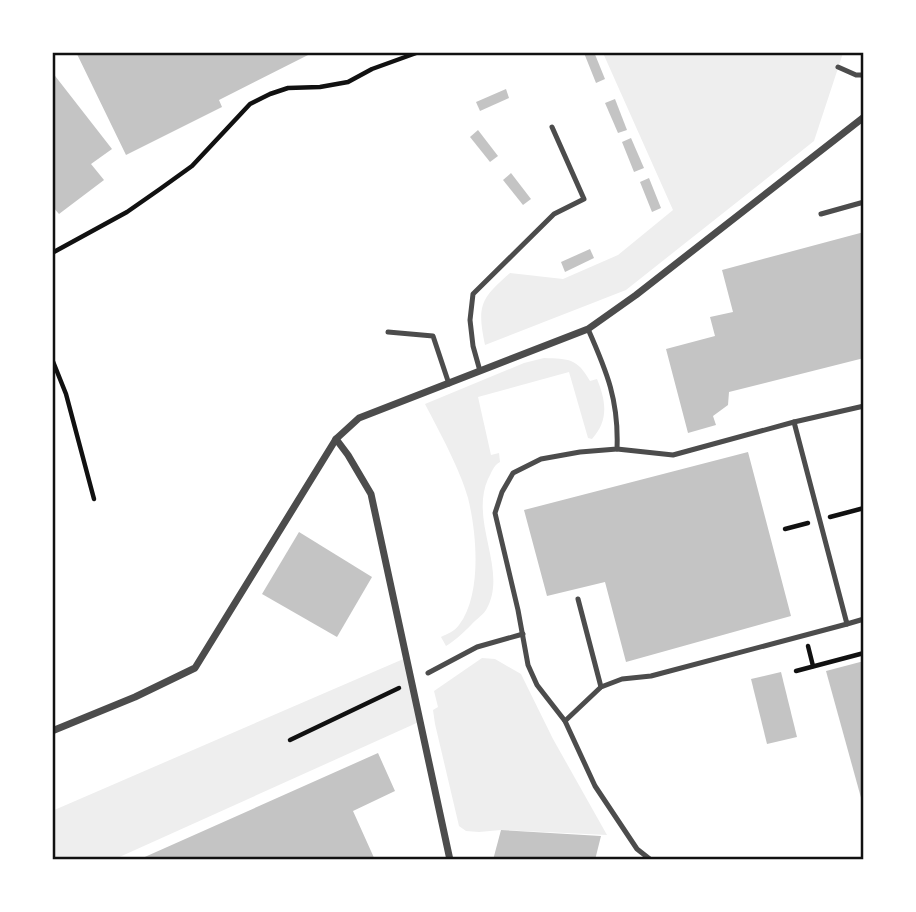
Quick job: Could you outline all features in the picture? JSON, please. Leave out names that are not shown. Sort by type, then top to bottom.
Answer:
[{"type":"street","points":[[52,730],[135,697],[195,668],[336,439],[359,418],[588,329],[863,117]]},
{"type":"street","points":[[336,439],[371,494],[450,859]]},
{"type":"lane","points":[[838,67],[856,75],[863,75]]},
{"type":"lane","points":[[480,372],[470,320],[473,294],[554,214],[584,199],[552,127]]},
{"type":"lane","points":[[821,214],[863,202]]},
{"type":"lane","points":[[588,329],[606,371],[616,404],[617,449]]},
{"type":"lane","points":[[388,332],[433,336],[449,384]]},
{"type":"lane","points":[[651,859],[637,849],[595,786],[565,721],[537,685],[527,665],[523,634],[495,513],[502,492],[513,474],[541,459],[617,449],[673,455],[863,406]]},
{"type":"lane","points":[[794,422],[847,624]]},
{"type":"lane","points":[[578,599],[601,687]]},
{"type":"lane","points":[[565,721],[601,687],[622,679],[651,676],[863,619]]},
{"type":"lane","points":[[428,673],[477,647],[523,634]]},
{"type":"path","points":[[52,253],[127,212],[182,174],[250,104],[288,88],[320,87],[348,82],[372,69],[419,52]]},
{"type":"path","points":[[52,359],[66,394],[94,499]]},
{"type":"path","points":[[796,671],[863,653]]},
{"type":"path","points":[[290,740],[428,673]]},
{"type":"shaded area","points":[[603,53],[843,53],[814,141],[626,290],[485,345],[481,321],[483,304],[492,290],[510,273],[563,279],[618,255],[673,210]]},
{"type":"shaded area","points":[[544,358],[572,361],[590,381],[597,379],[604,403],[601,425],[592,439],[588,438],[569,372],[478,397],[491,455],[499,453],[500,462],[494,467],[483,495],[485,529],[492,563],[492,595],[486,610],[446,646],[441,637],[459,625],[471,598],[476,564],[474,529],[464,487],[449,450],[425,404],[524,363]]},
{"type":"shaded area","points":[[408,657],[421,721],[115,859],[53,859],[52,811]]},
{"type":"shaded area","points":[[482,658],[495,659],[521,674],[553,739],[607,835],[501,830],[479,832],[466,831],[459,826],[435,724],[433,710],[438,707],[434,691]]},
{"type":"building","points":[[76,52],[314,52],[219,100],[222,107],[126,155]]},
{"type":"building","points":[[594,52],[605,79],[596,83],[584,53]]},
{"type":"building","points":[[52,72],[112,149],[91,164],[104,180],[59,214],[52,206]]},
{"type":"building","points":[[506,89],[509,98],[480,111],[476,102]]},
{"type":"building","points":[[615,99],[627,130],[618,133],[605,103]]},
{"type":"building","points":[[478,130],[498,156],[490,162],[470,137]]},
{"type":"building","points":[[631,138],[644,168],[634,172],[622,142]]},
{"type":"building","points":[[511,173],[531,199],[523,205],[503,180]]},
{"type":"building","points":[[649,178],[661,208],[652,212],[640,182]]},
{"type":"building","points":[[864,232],[864,358],[729,392],[728,405],[713,416],[716,425],[688,433],[666,349],[715,336],[710,317],[733,312],[722,270]]},
{"type":"building","points":[[590,249],[594,258],[565,272],[561,262]]},
{"type":"building","points":[[748,452],[791,616],[626,662],[605,582],[547,596],[524,510]]},
{"type":"building","points":[[299,532],[372,577],[337,637],[262,594]]},
{"type":"building","points":[[864,661],[864,805],[863,805],[826,671]]},
{"type":"building","points":[[781,672],[797,737],[767,744],[751,679]]},
{"type":"building","points":[[378,753],[395,791],[353,811],[375,860],[138,860]]},
{"type":"building","points":[[501,830],[601,836],[595,860],[493,860]]}]
